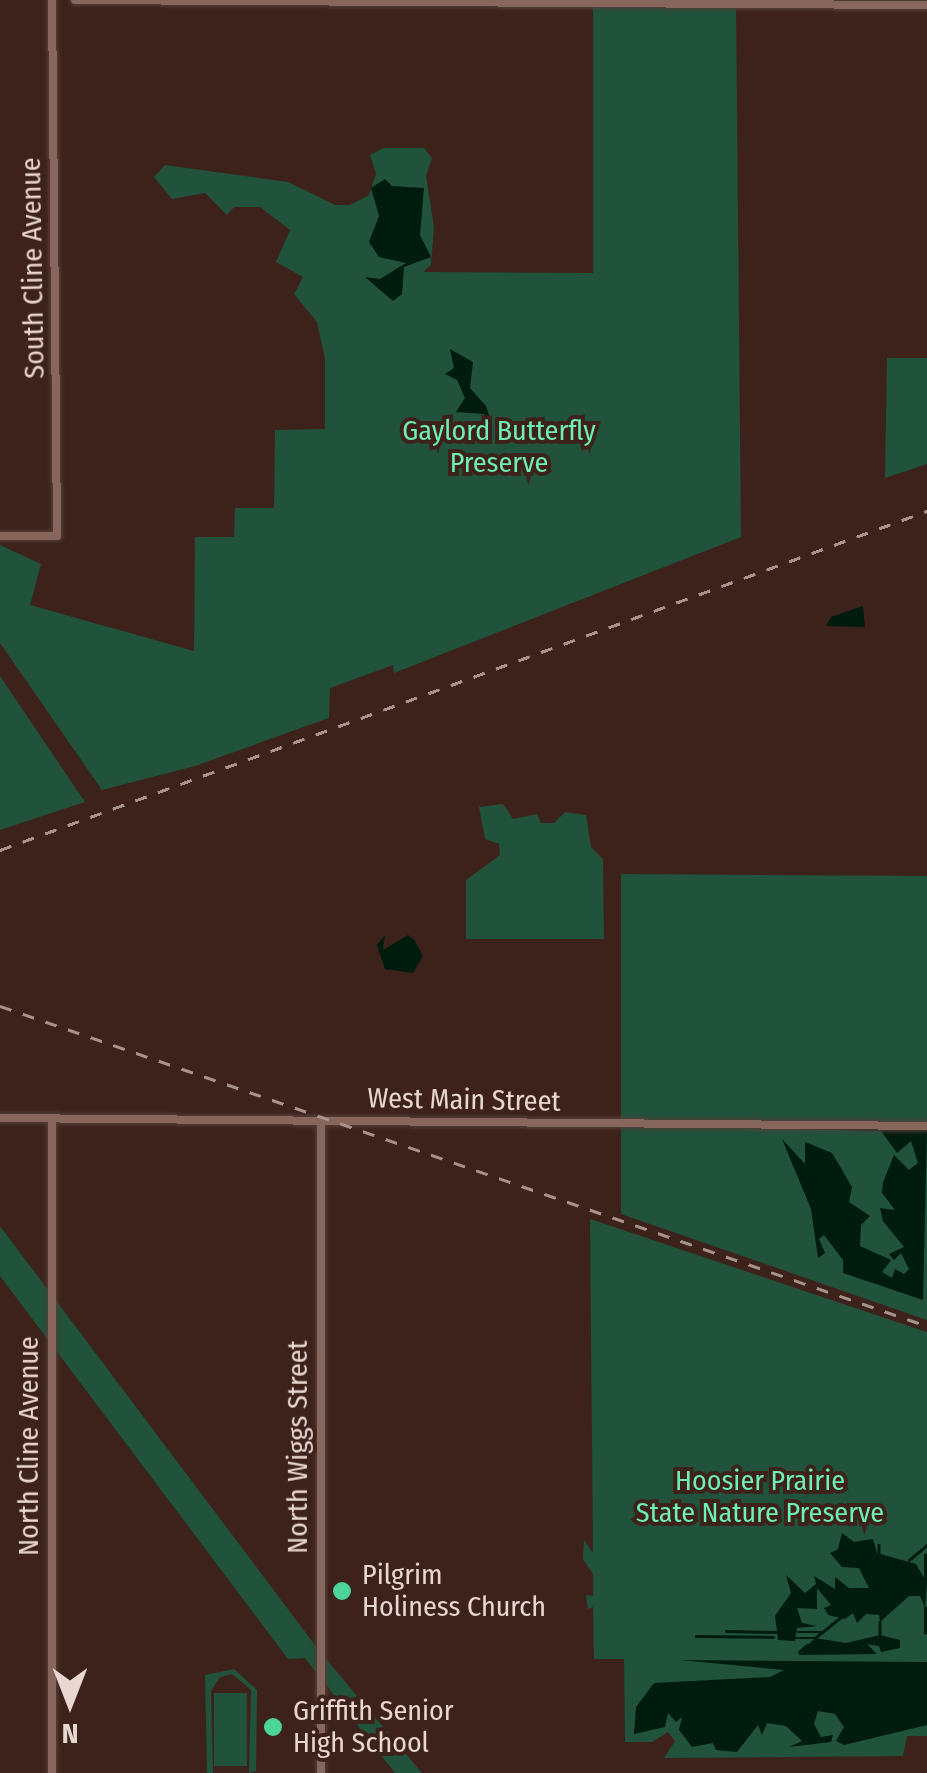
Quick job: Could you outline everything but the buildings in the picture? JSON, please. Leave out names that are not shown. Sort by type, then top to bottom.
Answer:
[{"type":"street","name":"South Cline Avenue","points":[[0,536],[58,536],[52,0]]},
{"type":"street","points":[[74,0],[927,5]]},
{"type":"street","name":"West Main Street","points":[[0,1118],[927,1126]]},
{"type":"street","name":"North Cline Avenue","points":[[52,1119],[52,1773]]},
{"type":"street","name":"North Wiggs Street","points":[[321,1121],[321,1773]]},
{"type":"green space","name":"Gaylord Butterfly Preserve","points":[[593,6],[736,6],[741,537],[394,673],[393,665],[330,688],[329,718],[195,766],[102,790],[0,643],[0,545],[41,564],[30,605],[194,651],[195,537],[234,537],[235,508],[274,508],[275,430],[325,429],[325,359],[317,322],[294,294],[303,277],[276,262],[290,230],[260,207],[234,207],[227,215],[205,193],[172,199],[154,177],[165,165],[288,182],[335,205],[350,205],[369,195],[376,174],[370,155],[383,148],[424,148],[432,158],[426,176],[434,227],[431,265],[423,272],[593,273]]},
{"type":"green space","points":[[887,358],[927,358],[927,464],[885,478]]},
{"type":"green space","points":[[0,676],[85,802],[0,830]]},
{"type":"green space","points":[[503,804],[513,819],[537,814],[541,823],[554,823],[565,812],[586,815],[591,847],[603,859],[604,939],[466,939],[466,880],[500,855],[499,844],[485,839],[479,807]]},
{"type":"green space","points":[[621,874],[927,876],[927,1320],[621,1214]]},
{"type":"green space","name":"Hoosier Prairie State Nature Preserve","points":[[590,1219],[927,1332],[927,1736],[907,1736],[903,1756],[664,1758],[675,1741],[668,1732],[652,1742],[625,1742],[624,1659],[594,1659],[593,1607],[588,1609],[586,1595],[593,1596],[593,1574],[583,1559],[584,1540],[593,1553]]},
{"type":"green space","points":[[0,1226],[321,1653],[422,1773],[395,1773],[305,1658],[288,1659],[0,1276]]},
{"type":"green space","points":[[234,1669],[257,1690],[256,1771],[249,1773],[251,1690],[232,1674],[220,1677],[211,1691],[213,1773],[207,1773],[205,1675]]},
{"type":"green space","points":[[214,1693],[247,1693],[247,1766],[214,1766]]},
{"type":"shaded area","points":[[385,179],[392,186],[424,188],[420,235],[431,257],[404,267],[402,294],[393,301],[365,277],[380,279],[406,263],[379,257],[369,242],[379,216],[371,188]]},
{"type":"shaded area","points":[[450,349],[473,362],[470,388],[486,406],[492,424],[484,414],[456,412],[465,398],[457,380],[445,374],[454,368]]},
{"type":"shaded area","points":[[863,606],[865,627],[826,626],[831,617]]},
{"type":"shaded area","points":[[385,935],[383,950],[408,935],[415,941],[423,956],[413,973],[385,969],[377,945]]},
{"type":"shaded area","points":[[697,1127],[927,1129],[923,1300],[843,1273],[843,1260],[824,1235],[819,1239],[825,1253],[818,1258],[811,1209],[782,1139],[805,1164],[805,1142],[832,1153],[852,1187],[849,1202],[870,1216],[861,1225],[860,1246],[891,1260],[882,1272],[892,1278],[895,1269],[904,1274],[909,1269],[901,1253],[894,1260],[889,1254],[904,1247],[883,1221],[880,1208],[895,1210],[882,1193],[883,1182],[894,1155],[909,1170],[918,1163],[911,1141],[897,1153],[881,1131]]},
{"type":"shaded area","points":[[842,1533],[854,1542],[873,1539],[877,1553],[916,1564],[927,1583],[925,1608],[920,1596],[909,1596],[880,1622],[879,1615],[866,1614],[857,1623],[853,1613],[845,1619],[828,1615],[824,1608],[831,1605],[817,1588],[817,1609],[797,1608],[802,1623],[817,1626],[797,1628],[795,1641],[778,1640],[775,1616],[791,1593],[786,1575],[805,1593],[816,1584],[814,1576],[835,1589],[835,1577],[849,1588],[869,1588],[859,1568],[842,1567],[830,1553],[838,1549]]},
{"type":"shaded area","points":[[880,1635],[900,1640],[900,1648],[881,1652],[879,1646],[867,1644],[877,1654],[799,1655],[815,1638],[846,1643]]},
{"type":"shaded area","points":[[680,1660],[927,1662],[927,1725],[844,1745],[836,1741],[844,1727],[835,1714],[818,1711],[814,1724],[821,1737],[833,1735],[831,1742],[789,1747],[802,1741],[786,1726],[767,1723],[762,1735],[758,1725],[737,1752],[716,1750],[713,1743],[692,1747],[679,1730],[682,1717],[676,1722],[668,1713],[665,1727],[634,1734],[636,1707],[654,1683],[770,1677],[784,1670]]},
{"type":"waterway","points":[[879,1545],[879,1554]]},
{"type":"waterway","points":[[909,1560],[927,1545]]},
{"type":"waterway","points":[[925,1555],[925,1582]]},
{"type":"waterway","points":[[925,1608],[925,1633]]},
{"type":"waterway","points":[[796,1638],[815,1638],[843,1615]]},
{"type":"waterway","points":[[880,1622],[880,1635]]},
{"type":"waterway","points":[[726,1631],[777,1632]]},
{"type":"waterway","points":[[798,1632],[821,1632]]},
{"type":"waterway","points":[[696,1636],[773,1637]]},
{"type":"waterway","points":[[799,1652],[807,1645]]},
{"type":"railway","points":[[0,850],[927,511]]},
{"type":"railway","points":[[0,1006],[927,1326]]},
{"type":"place","name":"Pilgrim Holiness Church","points":[[342,1591]]},
{"type":"place","name":"Griffith Senior High School","points":[[273,1727]]}]
